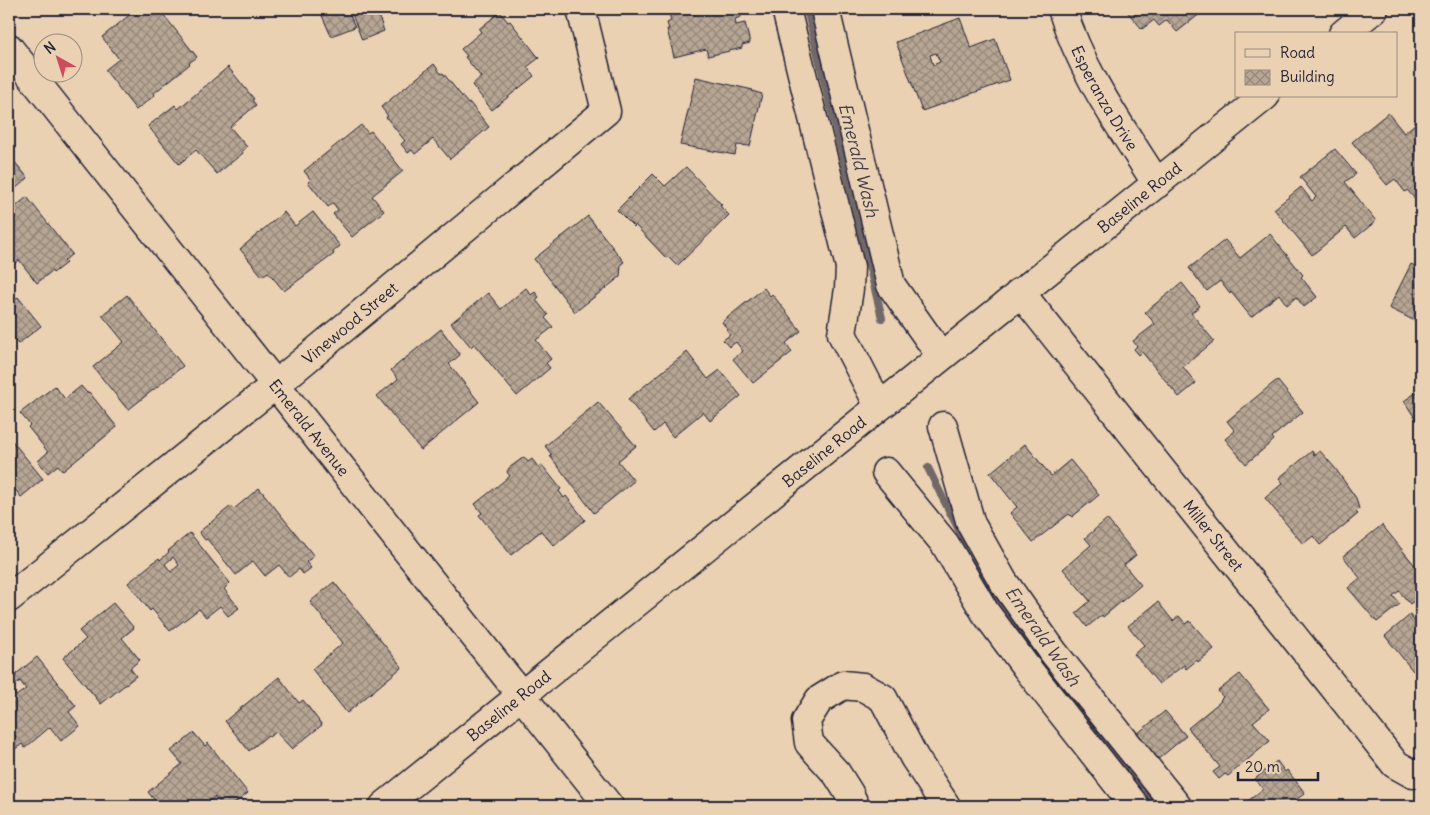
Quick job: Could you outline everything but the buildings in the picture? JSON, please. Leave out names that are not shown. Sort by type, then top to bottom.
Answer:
[{"type":"street","name":"Vinewood Street","points":[[9,598],[275,385],[606,110],[582,9]]},
{"type":"street","points":[[786,9],[850,267],[849,289],[842,334],[879,406]]},
{"type":"street","points":[[825,9],[890,284],[941,356]]},
{"type":"street","name":"Esperanza Drive","points":[[1062,9],[1070,36],[1094,86],[1157,184]]},
{"type":"street","points":[[1345,32],[1374,9]]},
{"type":"street","name":"Emerald Avenue","points":[[9,48],[609,806]]},
{"type":"street","name":"Baseline Road","points":[[384,806],[1263,98]]},
{"type":"street","name":"Miller Street","points":[[1020,292],[1395,764],[1417,773]]},
{"type":"street","points":[[943,426],[971,524],[1003,581],[1054,653],[1176,806]]},
{"type":"street","points":[[886,472],[945,544],[985,612],[1014,652],[1135,806]]},
{"type":"street","points":[[855,806],[836,774],[810,743],[806,721],[818,700],[842,685],[863,687],[883,698],[914,757],[946,806]]},
{"type":"waterway","name":"Emerald Wash","points":[[807,9],[882,318]]},
{"type":"waterway","name":"Emerald Wash","points":[[928,468],[979,567],[1030,648],[1047,672],[1156,806]]}]
